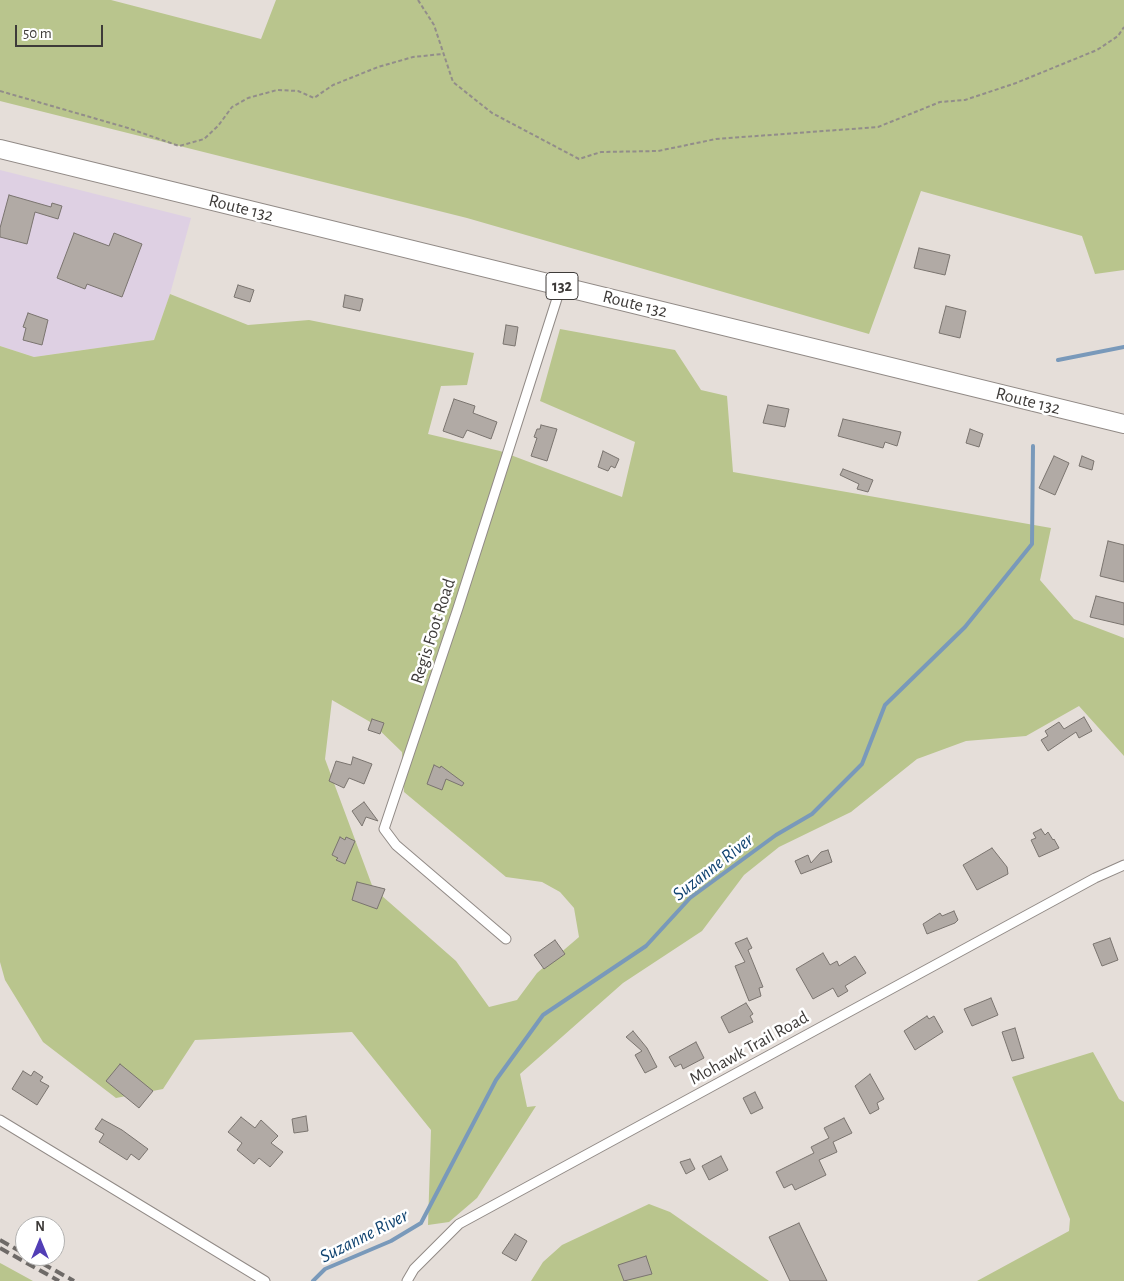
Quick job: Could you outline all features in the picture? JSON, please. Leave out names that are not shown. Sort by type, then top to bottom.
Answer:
[{"type":"highway","name":"Route 132","points":[[0,149],[1124,424]]},
{"type":"street","name":"Regis Foot Road","points":[[506,939],[396,845],[384,829],[461,599],[561,286]]},
{"type":"street","name":"Mohawk Trail Road","points":[[407,1281],[414,1269],[459,1224],[1095,878],[1124,865]]},
{"type":"street","points":[[0,1120],[265,1281]]},
{"type":"path","points":[[418,0],[434,25],[442,54],[453,82],[492,112],[579,159],[601,152],[658,151],[716,139],[878,127],[940,102],[965,100],[1079,57],[1096,50],[1118,36],[1124,27]]},
{"type":"path","points":[[0,91],[128,128],[179,146],[204,139],[218,126],[232,107],[248,98],[277,90],[298,92],[314,98],[333,85],[378,67],[412,57],[442,54]]},
{"type":"shaded area","points":[[0,170],[191,218],[170,294],[154,340],[34,357],[0,346]]},
{"type":"green space","points":[[0,0],[111,0],[261,39],[276,0],[1124,0],[1124,270],[1095,274],[1082,236],[921,191],[869,334],[467,218],[0,101]]},
{"type":"green space","points":[[170,294],[248,325],[309,320],[474,353],[467,385],[441,386],[428,434],[500,451],[622,497],[635,442],[540,401],[560,329],[675,350],[701,390],[727,396],[733,472],[1051,528],[1040,580],[1074,619],[1124,638],[1124,756],[1079,706],[1026,736],[966,741],[917,759],[851,812],[779,847],[744,875],[702,931],[623,983],[520,1074],[527,1107],[536,1106],[477,1198],[449,1222],[428,1225],[431,1130],[352,1032],[195,1040],[163,1089],[116,1098],[43,1042],[5,980],[0,962],[0,346],[34,357],[154,340]],"holes":[[[332,700],[372,723],[402,752],[404,792],[506,877],[542,882],[560,892],[574,908],[579,937],[537,973],[517,1000],[489,1007],[456,961],[373,888],[325,759]]]},
{"type":"green space","points":[[1093,1052],[1119,1099],[1124,1102],[1124,1281],[977,1281],[1069,1231],[1070,1219],[1012,1077]]},
{"type":"green space","points":[[649,1204],[670,1212],[769,1281],[531,1281],[543,1262],[562,1245]]},
{"type":"green space","points":[[0,1263],[2,1264],[33,1281],[0,1281]]},
{"type":"building","points":[[9,195],[51,207],[52,203],[62,206],[58,219],[35,212],[27,244],[0,237],[0,228]]},
{"type":"building","points":[[74,233],[109,246],[114,233],[142,244],[122,297],[87,284],[85,289],[57,278]]},
{"type":"building","points":[[919,248],[950,255],[945,275],[914,268]]},
{"type":"building","points":[[238,285],[254,290],[250,302],[234,297]]},
{"type":"building","points":[[345,295],[363,299],[360,311],[343,307]]},
{"type":"building","points":[[946,306],[966,311],[960,338],[939,333]]},
{"type":"building","points":[[28,313],[48,320],[42,345],[23,340],[26,328],[23,327]]},
{"type":"building","points":[[506,325],[518,327],[515,346],[503,344]]},
{"type":"building","points":[[454,399],[475,406],[473,413],[497,422],[491,439],[467,430],[463,438],[443,431]]},
{"type":"building","points":[[768,405],[789,409],[785,427],[763,423]]},
{"type":"building","points":[[843,419],[901,432],[897,446],[885,442],[883,448],[838,436]]},
{"type":"building","points":[[541,425],[557,429],[547,461],[531,456],[537,438],[534,437]]},
{"type":"building","points":[[970,429],[983,434],[979,447],[966,443]]},
{"type":"building","points":[[603,451],[619,459],[615,468],[611,466],[608,471],[598,467]]},
{"type":"building","points":[[1054,456],[1069,463],[1055,495],[1039,488]]},
{"type":"building","points":[[1082,456],[1094,461],[1092,470],[1079,466]]},
{"type":"building","points":[[843,469],[873,480],[868,492],[857,489],[859,484],[840,475]]},
{"type":"building","points":[[1108,541],[1124,545],[1124,582],[1100,576]]},
{"type":"building","points":[[1096,596],[1124,603],[1124,625],[1090,617]]},
{"type":"building","points":[[1084,717],[1092,731],[1079,738],[1076,732],[1048,751],[1041,740],[1048,736],[1045,731],[1059,722],[1064,729]]},
{"type":"building","points":[[372,719],[384,723],[380,734],[368,730]]},
{"type":"building","points":[[353,757],[372,764],[364,784],[349,778],[344,788],[329,781],[336,761],[351,765]]},
{"type":"building","points":[[434,765],[440,768],[441,766],[464,783],[462,786],[446,779],[442,790],[427,784]]},
{"type":"building","points":[[364,802],[378,821],[366,817],[362,826],[352,811]]},
{"type":"building","points":[[1041,829],[1045,835],[1048,832],[1059,848],[1039,857],[1031,840],[1036,838],[1033,833]]},
{"type":"building","points":[[340,837],[345,840],[346,837],[355,841],[345,864],[336,860],[338,858],[332,855]]},
{"type":"building","points":[[992,848],[1007,867],[1008,874],[977,890],[963,865]]},
{"type":"building","points":[[828,850],[832,862],[801,874],[795,861],[808,855],[811,863],[821,852]]},
{"type":"building","points":[[357,882],[385,889],[377,909],[352,900]]},
{"type":"building","points":[[954,911],[958,920],[955,923],[927,934],[923,924],[940,913],[942,916]]},
{"type":"building","points":[[747,938],[752,948],[748,950],[763,987],[759,988],[761,996],[749,1001],[735,966],[745,962],[735,943]]},
{"type":"building","points":[[1110,938],[1118,960],[1102,966],[1093,944]]},
{"type":"building","points":[[555,940],[565,954],[544,969],[534,955]]},
{"type":"building","points":[[823,953],[830,965],[837,961],[839,966],[855,956],[866,973],[845,986],[848,991],[838,997],[833,988],[813,999],[796,969]]},
{"type":"building","points":[[991,998],[998,1015],[972,1026],[964,1009]]},
{"type":"building","points":[[746,1003],[753,1014],[750,1016],[753,1022],[729,1033],[721,1017]]},
{"type":"building","points":[[927,1016],[929,1019],[934,1016],[943,1032],[915,1050],[904,1031]]},
{"type":"building","points":[[1015,1028],[1024,1058],[1012,1061],[1002,1032]]},
{"type":"building","points":[[633,1031],[647,1048],[657,1067],[645,1073],[635,1055],[642,1051],[626,1037]]},
{"type":"building","points":[[696,1042],[704,1058],[683,1069],[681,1064],[675,1067],[669,1057]]},
{"type":"building","points":[[120,1064],[153,1091],[139,1108],[106,1081]]},
{"type":"building","points":[[23,1071],[31,1076],[34,1071],[43,1077],[40,1081],[49,1086],[37,1105],[12,1089]]},
{"type":"building","points":[[870,1074],[884,1099],[877,1103],[879,1109],[870,1114],[855,1086]]},
{"type":"building","points":[[755,1092],[763,1108],[751,1114],[743,1098]]},
{"type":"building","points":[[306,1116],[308,1131],[294,1133],[292,1119]]},
{"type":"building","points":[[241,1117],[255,1128],[261,1120],[278,1136],[271,1143],[283,1152],[270,1167],[259,1158],[254,1164],[237,1150],[242,1143],[228,1132]]},
{"type":"building","points":[[844,1118],[852,1133],[833,1142],[837,1152],[819,1160],[826,1175],[795,1190],[792,1184],[784,1188],[776,1172],[814,1153],[811,1147],[829,1138],[824,1128]]},
{"type":"building","points":[[102,1119],[122,1130],[148,1149],[139,1160],[131,1154],[127,1160],[99,1142],[104,1134],[95,1129]]},
{"type":"building","points":[[721,1156],[728,1170],[709,1180],[702,1166]]},
{"type":"building","points":[[690,1159],[695,1169],[686,1174],[680,1162]]},
{"type":"building","points":[[799,1223],[827,1281],[790,1281],[769,1237]]},
{"type":"building","points":[[515,1234],[527,1241],[516,1261],[502,1253]]},
{"type":"building","points":[[646,1256],[652,1274],[624,1281],[618,1265]]},
{"type":"waterway","name":"Suzanne River","points":[[1058,360],[1124,347]]},
{"type":"waterway","name":"Suzanne River","points":[[313,1281],[325,1269],[391,1241],[421,1223],[496,1080],[543,1015],[646,946],[690,898],[776,835],[812,814],[862,764],[885,705],[965,627],[1032,544],[1033,446]]},
{"type":"railway","points":[[0,1240],[15,1248]]},
{"type":"railway","points":[[0,1248],[59,1281]]},
{"type":"railway","points":[[47,1266],[74,1281]]}]
